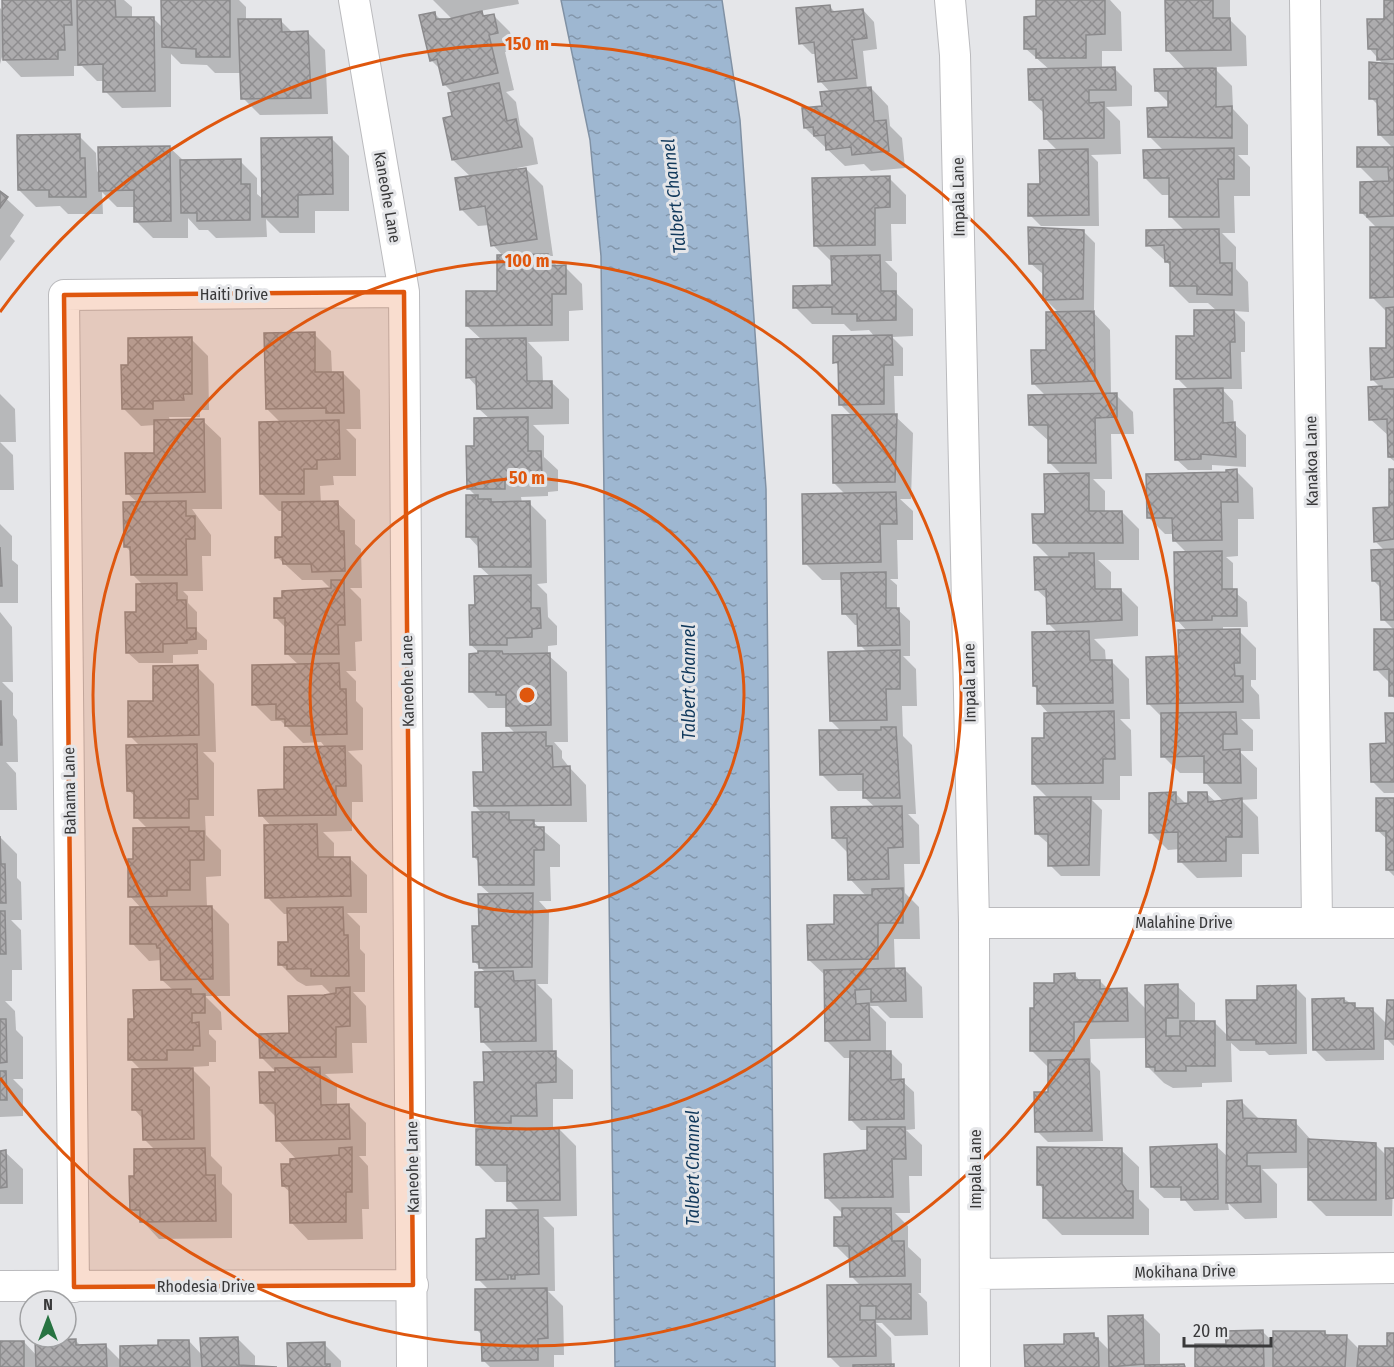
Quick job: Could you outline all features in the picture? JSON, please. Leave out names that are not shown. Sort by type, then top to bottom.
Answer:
[{"type":"street","name":"Kaneohe Lane","points":[[354,0],[404,292],[412,1367]]},
{"type":"street","name":"Impala Lane","points":[[950,0],[955,55],[974,923],[975,1367]]},
{"type":"street","name":"Kanakoa Lane","points":[[1305,0],[1317,922]]},
{"type":"street","name":"Haiti Drive","points":[[64,295],[404,292]]},
{"type":"street","name":"Bahama Lane","points":[[64,295],[74,1287]]},
{"type":"street","name":"Malahine Drive","points":[[974,923],[1394,923]]},
{"type":"street","name":"Mokihana Drive","points":[[976,1274],[1394,1269]]},
{"type":"street","name":"Rhodesia Drive","points":[[0,1286],[413,1285]]},
{"type":"highlighted area","points":[[404,292],[413,1285],[74,1287],[64,295]]},
{"type":"water","name":"Talbert Channel","points":[[561,0],[722,0],[740,120],[766,489],[775,1367],[615,1367],[601,256],[590,140]]},
{"type":"building","points":[[2,0],[71,0],[72,25],[64,25],[65,50],[58,50],[58,59],[3,60]]},
{"type":"building","points":[[77,0],[115,0],[116,17],[154,17],[155,91],[103,92],[103,64],[78,65]]},
{"type":"building","points":[[161,0],[230,0],[230,57],[196,57],[196,49],[162,47]]},
{"type":"building","points":[[1036,0],[1105,0],[1105,34],[1086,35],[1086,58],[1036,58],[1036,49],[1024,49],[1024,17],[1036,16]]},
{"type":"building","points":[[1165,0],[1213,0],[1213,18],[1230,18],[1231,50],[1166,51]]},
{"type":"building","points":[[1384,0],[1394,0],[1394,59],[1377,60],[1377,49],[1368,49],[1367,19],[1384,19]]},
{"type":"building","points":[[830,5],[831,12],[863,9],[867,38],[852,40],[857,78],[818,82],[814,42],[799,44],[796,8]]},
{"type":"building","points":[[482,11],[483,16],[494,14],[498,33],[489,35],[498,73],[443,85],[437,59],[430,61],[419,15],[435,12],[436,19],[449,19]]},
{"type":"building","points":[[238,19],[281,19],[282,32],[308,31],[311,98],[241,99]]},
{"type":"building","points":[[1369,62],[1394,64],[1394,135],[1378,135],[1377,99],[1369,99]]},
{"type":"building","points":[[1115,67],[1116,90],[1089,90],[1089,103],[1104,102],[1104,138],[1044,139],[1043,100],[1029,100],[1028,69]]},
{"type":"building","points":[[1216,68],[1216,107],[1232,106],[1232,138],[1148,137],[1147,108],[1168,107],[1168,91],[1155,91],[1154,69]]},
{"type":"building","points":[[499,83],[507,121],[516,119],[522,147],[452,160],[443,118],[452,116],[448,93]]},
{"type":"building","points":[[871,87],[874,121],[886,120],[889,151],[852,155],[851,147],[826,150],[825,135],[814,136],[813,127],[804,128],[802,108],[822,106],[820,92]]},
{"type":"building","points":[[80,134],[80,158],[85,158],[86,197],[49,197],[49,190],[18,190],[17,135]]},
{"type":"building","points":[[332,137],[333,194],[298,195],[298,217],[262,217],[261,138]]},
{"type":"building","points":[[170,146],[171,221],[134,222],[134,190],[99,191],[98,147]]},
{"type":"building","points":[[1357,147],[1394,147],[1394,216],[1367,217],[1367,213],[1360,213],[1360,182],[1389,181],[1388,167],[1357,167]]},
{"type":"building","points":[[1234,148],[1234,179],[1218,179],[1219,217],[1169,217],[1169,178],[1144,178],[1143,150]]},
{"type":"building","points":[[1088,149],[1089,215],[1028,216],[1028,184],[1040,184],[1039,150]]},
{"type":"building","points":[[241,159],[241,184],[250,184],[250,220],[197,221],[197,213],[181,213],[180,160]]},
{"type":"building","points":[[526,168],[537,239],[491,246],[485,206],[460,210],[455,178]]},
{"type":"building","points":[[890,176],[890,207],[875,208],[875,245],[814,246],[812,178]]},
{"type":"building","points":[[0,191],[8,197],[0,208]]},
{"type":"building","points":[[1028,227],[1084,230],[1083,299],[1043,300],[1043,264],[1029,264]]},
{"type":"building","points":[[1370,227],[1394,227],[1394,297],[1370,298]]},
{"type":"building","points":[[1219,229],[1220,263],[1232,263],[1232,295],[1197,294],[1197,286],[1170,286],[1170,262],[1165,262],[1164,245],[1146,246],[1146,230]]},
{"type":"building","points":[[548,254],[548,266],[566,265],[566,294],[552,294],[552,325],[466,326],[466,291],[497,291],[497,255]]},
{"type":"building","points":[[880,255],[881,291],[896,291],[896,320],[857,321],[857,314],[832,314],[832,307],[793,308],[793,286],[832,285],[831,256]]},
{"type":"building","points":[[1394,307],[1394,377],[1371,380],[1370,348],[1386,348],[1386,308]]},
{"type":"building","points":[[1194,310],[1234,310],[1235,342],[1230,342],[1231,378],[1176,379],[1176,336],[1194,336]]},
{"type":"building","points":[[1094,311],[1095,381],[1032,384],[1031,350],[1046,350],[1046,312]]},
{"type":"building","points":[[315,332],[315,372],[343,372],[344,413],[326,413],[326,408],[266,409],[264,333]]},
{"type":"building","points":[[892,335],[893,365],[884,365],[884,404],[839,405],[838,362],[833,363],[833,336]]},
{"type":"building","points":[[192,337],[192,394],[183,394],[184,400],[153,401],[153,409],[122,409],[121,365],[128,365],[128,338]]},
{"type":"building","points":[[526,338],[527,381],[552,381],[552,408],[477,409],[476,377],[466,378],[466,339]]},
{"type":"building","points":[[1382,386],[1382,389],[1394,389],[1394,457],[1388,457],[1387,419],[1369,420],[1368,387]]},
{"type":"building","points":[[1223,388],[1223,423],[1235,422],[1236,457],[1201,454],[1201,459],[1175,460],[1174,389]]},
{"type":"building","points":[[1117,393],[1117,417],[1095,418],[1096,463],[1048,463],[1048,425],[1029,425],[1028,395]]},
{"type":"building","points":[[897,414],[895,482],[833,483],[832,415]]},
{"type":"building","points":[[528,417],[528,451],[541,451],[542,475],[532,475],[532,480],[505,480],[505,489],[467,489],[466,446],[474,446],[474,418]]},
{"type":"building","points":[[204,419],[205,492],[126,494],[125,453],[154,453],[154,420]]},
{"type":"building","points":[[339,420],[340,459],[317,460],[317,469],[304,469],[304,494],[260,494],[259,422]]},
{"type":"building","points":[[1237,469],[1238,502],[1221,502],[1222,540],[1173,541],[1172,518],[1147,518],[1146,474],[1226,472],[1226,470]]},
{"type":"building","points":[[1389,469],[1394,469],[1394,539],[1374,542],[1373,508],[1389,507]]},
{"type":"building","points":[[1089,473],[1089,511],[1122,511],[1123,543],[1033,543],[1032,514],[1045,514],[1044,474]]},
{"type":"building","points":[[896,492],[897,524],[880,524],[881,562],[803,564],[802,494]]},
{"type":"building","points":[[466,495],[478,495],[478,499],[491,499],[491,502],[530,501],[531,567],[479,567],[478,537],[466,537]]},
{"type":"building","points":[[186,501],[186,516],[195,516],[195,539],[186,539],[187,575],[131,575],[130,547],[124,547],[123,502]]},
{"type":"building","points":[[338,501],[339,531],[344,531],[345,571],[312,572],[311,564],[283,564],[282,557],[275,558],[275,537],[282,537],[282,502]]},
{"type":"building","points":[[0,547],[2,586],[0,586]]},
{"type":"building","points":[[1394,549],[1394,620],[1381,620],[1380,581],[1372,581],[1371,550]]},
{"type":"building","points":[[1222,551],[1222,589],[1237,589],[1237,616],[1212,616],[1212,620],[1175,621],[1174,552]]},
{"type":"building","points":[[1069,553],[1094,553],[1095,589],[1121,589],[1122,620],[1047,624],[1046,589],[1035,590],[1034,557],[1069,557]]},
{"type":"building","points":[[886,572],[886,608],[899,608],[900,645],[858,646],[857,614],[842,614],[841,573]]},
{"type":"building","points":[[531,575],[531,608],[540,608],[541,628],[532,629],[532,637],[507,638],[507,645],[470,645],[469,605],[475,605],[474,576]]},
{"type":"building","points":[[331,580],[344,580],[345,625],[338,625],[339,654],[285,654],[285,618],[274,618],[274,598],[282,598],[282,591],[331,588]]},
{"type":"building","points":[[177,583],[177,600],[186,600],[187,628],[196,628],[196,639],[187,640],[187,643],[163,644],[163,652],[126,653],[125,612],[136,612],[136,584]]},
{"type":"building","points":[[1240,629],[1240,663],[1234,663],[1235,676],[1243,676],[1243,702],[1147,704],[1146,657],[1179,656],[1178,630]]},
{"type":"building","points":[[1374,629],[1394,629],[1394,696],[1389,696],[1389,669],[1374,670]]},
{"type":"building","points":[[1089,631],[1090,660],[1112,660],[1113,703],[1037,704],[1037,686],[1033,686],[1032,632]]},
{"type":"building","points":[[900,650],[900,689],[886,689],[887,720],[830,721],[828,652]]},
{"type":"building","points":[[478,651],[502,651],[503,654],[550,653],[551,725],[506,726],[506,695],[496,695],[496,692],[469,692],[469,654],[478,653]]},
{"type":"building","points":[[339,663],[340,689],[346,689],[347,734],[311,735],[311,726],[285,726],[285,719],[276,719],[276,704],[252,705],[252,665]]},
{"type":"building","points":[[198,665],[199,735],[128,737],[128,701],[153,701],[153,666]]},
{"type":"building","points":[[1,701],[2,745],[0,745]]},
{"type":"building","points":[[1114,711],[1115,759],[1103,759],[1103,783],[1032,784],[1032,738],[1044,738],[1044,713]]},
{"type":"building","points":[[1236,712],[1237,734],[1223,734],[1223,750],[1240,749],[1241,783],[1204,783],[1204,756],[1161,757],[1161,713]]},
{"type":"building","points":[[1385,713],[1394,713],[1394,782],[1371,782],[1370,744],[1386,743]]},
{"type":"building","points":[[881,727],[896,727],[900,798],[863,798],[863,774],[820,775],[819,730],[881,730]]},
{"type":"building","points":[[546,732],[546,746],[552,746],[553,767],[570,766],[571,805],[474,806],[473,772],[483,772],[482,733]]},
{"type":"building","points":[[197,744],[198,799],[189,799],[189,818],[134,818],[134,791],[127,791],[126,745]]},
{"type":"building","points":[[345,746],[346,786],[336,786],[336,815],[259,816],[258,790],[284,789],[284,747]]},
{"type":"building","points":[[1176,792],[1176,804],[1188,803],[1188,792],[1207,792],[1208,802],[1242,798],[1242,837],[1226,837],[1226,861],[1178,862],[1178,832],[1149,833],[1149,793]]},
{"type":"building","points":[[1034,797],[1091,797],[1089,865],[1048,866],[1048,834],[1035,834]]},
{"type":"building","points":[[1376,798],[1394,798],[1394,870],[1386,870],[1386,831],[1376,831]]},
{"type":"building","points":[[902,806],[903,847],[888,848],[889,879],[848,880],[847,838],[832,838],[831,807]]},
{"type":"building","points":[[472,812],[509,812],[509,820],[534,820],[534,827],[544,827],[544,850],[534,850],[534,885],[479,885],[478,857],[473,857]]},
{"type":"building","points":[[317,824],[318,857],[350,857],[351,896],[265,898],[264,825]]},
{"type":"building","points":[[189,827],[189,831],[204,831],[204,860],[190,860],[190,890],[167,890],[167,896],[128,897],[128,859],[133,859],[133,828]]},
{"type":"building","points":[[0,836],[1,864],[5,864],[6,903],[0,903]]},
{"type":"building","points":[[903,888],[903,923],[878,923],[878,959],[808,960],[807,925],[834,924],[834,895],[872,895],[872,889]]},
{"type":"building","points":[[533,893],[532,967],[479,968],[479,962],[473,962],[472,926],[479,926],[478,894]]},
{"type":"building","points":[[212,906],[213,979],[161,980],[160,948],[157,948],[156,944],[130,944],[130,907]]},
{"type":"building","points":[[343,907],[344,935],[348,935],[349,976],[311,976],[311,969],[287,969],[287,965],[278,965],[278,942],[288,942],[287,908]]},
{"type":"building","points":[[0,911],[5,911],[6,954],[0,954]]},
{"type":"building","points":[[905,968],[906,1001],[871,1002],[871,989],[855,990],[856,1004],[869,1003],[870,1040],[825,1041],[824,970]]},
{"type":"building","points":[[513,971],[514,981],[535,980],[536,1041],[481,1042],[480,1007],[475,1007],[475,972]]},
{"type":"building","points":[[1075,973],[1075,980],[1100,980],[1100,989],[1127,988],[1128,1021],[1074,1022],[1074,1051],[1030,1051],[1030,1008],[1034,1008],[1034,983],[1054,983],[1054,974]]},
{"type":"building","points":[[1178,984],[1178,1018],[1166,1018],[1166,1036],[1180,1036],[1180,1021],[1215,1021],[1215,1066],[1186,1066],[1186,1071],[1155,1071],[1155,1067],[1146,1067],[1145,985]]},
{"type":"building","points":[[1296,985],[1296,1043],[1256,1044],[1256,1040],[1227,1040],[1226,1000],[1257,1000],[1257,986]]},
{"type":"building","points":[[350,987],[350,1026],[336,1027],[336,1057],[260,1058],[259,1034],[289,1033],[288,996],[324,995],[336,993],[336,988]]},
{"type":"building","points":[[191,989],[191,994],[205,994],[205,1013],[192,1013],[192,1023],[199,1022],[200,1046],[193,1046],[193,1050],[167,1050],[167,1060],[128,1060],[128,1019],[134,1019],[133,990]]},
{"type":"building","points":[[1344,998],[1344,1003],[1355,1003],[1355,1008],[1373,1008],[1374,1049],[1313,1050],[1312,999]]},
{"type":"building","points":[[1387,1000],[1394,1000],[1394,1039],[1385,1039]]},
{"type":"building","points":[[0,1019],[6,1019],[7,1062],[0,1063]]},
{"type":"building","points":[[556,1051],[556,1082],[536,1083],[537,1116],[511,1116],[511,1123],[475,1123],[474,1082],[484,1082],[483,1052]]},
{"type":"building","points":[[850,1051],[891,1051],[891,1080],[904,1079],[904,1119],[849,1120]]},
{"type":"building","points":[[1089,1059],[1092,1131],[1035,1132],[1034,1092],[1048,1092],[1048,1060]]},
{"type":"building","points":[[320,1067],[321,1105],[349,1104],[350,1139],[276,1141],[275,1103],[260,1103],[259,1072],[275,1072],[275,1068]]},
{"type":"building","points":[[193,1068],[194,1139],[143,1140],[142,1110],[132,1110],[132,1069]]},
{"type":"building","points":[[0,1071],[6,1071],[7,1100],[0,1100]]},
{"type":"building","points":[[1242,1100],[1243,1118],[1296,1120],[1296,1152],[1247,1153],[1247,1166],[1260,1166],[1261,1202],[1226,1203],[1227,1101]]},
{"type":"building","points":[[867,1127],[905,1127],[906,1159],[892,1159],[893,1197],[825,1198],[824,1154],[867,1150]]},
{"type":"building","points":[[559,1128],[560,1200],[507,1201],[507,1165],[476,1165],[476,1129]]},
{"type":"building","points":[[1308,1139],[1376,1143],[1376,1200],[1308,1200]]},
{"type":"building","points":[[1217,1144],[1218,1199],[1181,1200],[1181,1187],[1151,1187],[1150,1147]]},
{"type":"building","points":[[352,1147],[352,1192],[346,1192],[346,1222],[290,1223],[289,1186],[282,1186],[281,1164],[290,1164],[290,1159],[339,1155],[339,1148]]},
{"type":"building","points":[[1037,1147],[1122,1148],[1122,1184],[1127,1191],[1133,1191],[1133,1218],[1043,1218],[1043,1185],[1037,1185]]},
{"type":"building","points":[[205,1148],[206,1175],[215,1175],[216,1221],[140,1222],[140,1210],[130,1210],[129,1176],[134,1176],[134,1149]]},
{"type":"building","points":[[1385,1148],[1394,1148],[1394,1198],[1386,1199]]},
{"type":"building","points":[[6,1150],[7,1187],[0,1188],[0,1151]]},
{"type":"building","points":[[842,1208],[891,1208],[892,1241],[904,1241],[905,1276],[850,1277],[849,1246],[834,1246],[834,1217],[842,1217]]},
{"type":"building","points":[[486,1210],[538,1210],[539,1274],[515,1275],[515,1279],[511,1279],[511,1275],[508,1275],[508,1279],[476,1280],[476,1239],[486,1238]]},
{"type":"building","points":[[911,1284],[911,1319],[876,1319],[876,1306],[860,1306],[860,1320],[875,1320],[876,1356],[828,1357],[827,1285]]},
{"type":"building","points":[[547,1288],[548,1338],[538,1339],[538,1360],[482,1361],[481,1330],[475,1330],[475,1289]]},
{"type":"building","points":[[1143,1315],[1144,1364],[1109,1367],[1108,1316]]},
{"type":"building","points":[[1263,1330],[1264,1367],[1195,1367],[1195,1344],[1226,1344],[1225,1331]]},
{"type":"building","points":[[1273,1331],[1325,1331],[1325,1335],[1347,1335],[1345,1367],[1273,1367]]},
{"type":"building","points":[[1094,1333],[1094,1338],[1098,1338],[1099,1367],[1025,1367],[1024,1345],[1064,1344],[1064,1334]]},
{"type":"building","points":[[1387,1333],[1394,1333],[1394,1367],[1357,1367],[1359,1346],[1387,1346]]},
{"type":"building","points":[[238,1337],[239,1365],[277,1367],[202,1367],[200,1338]]},
{"type":"building","points":[[158,1340],[189,1340],[190,1367],[120,1367],[120,1346],[158,1345]]},
{"type":"building","points":[[0,1341],[18,1341],[18,1349],[24,1349],[24,1367],[0,1367]]},
{"type":"building","points":[[325,1342],[325,1364],[330,1364],[330,1367],[288,1367],[287,1343]]},
{"type":"building","points":[[106,1344],[107,1367],[36,1367],[35,1349],[78,1349],[78,1345]]},
{"type":"building","points":[[894,1364],[894,1367],[853,1367],[853,1365]]},
{"type":"building","points":[[1184,1364],[1185,1367],[1145,1367],[1145,1365]]}]
